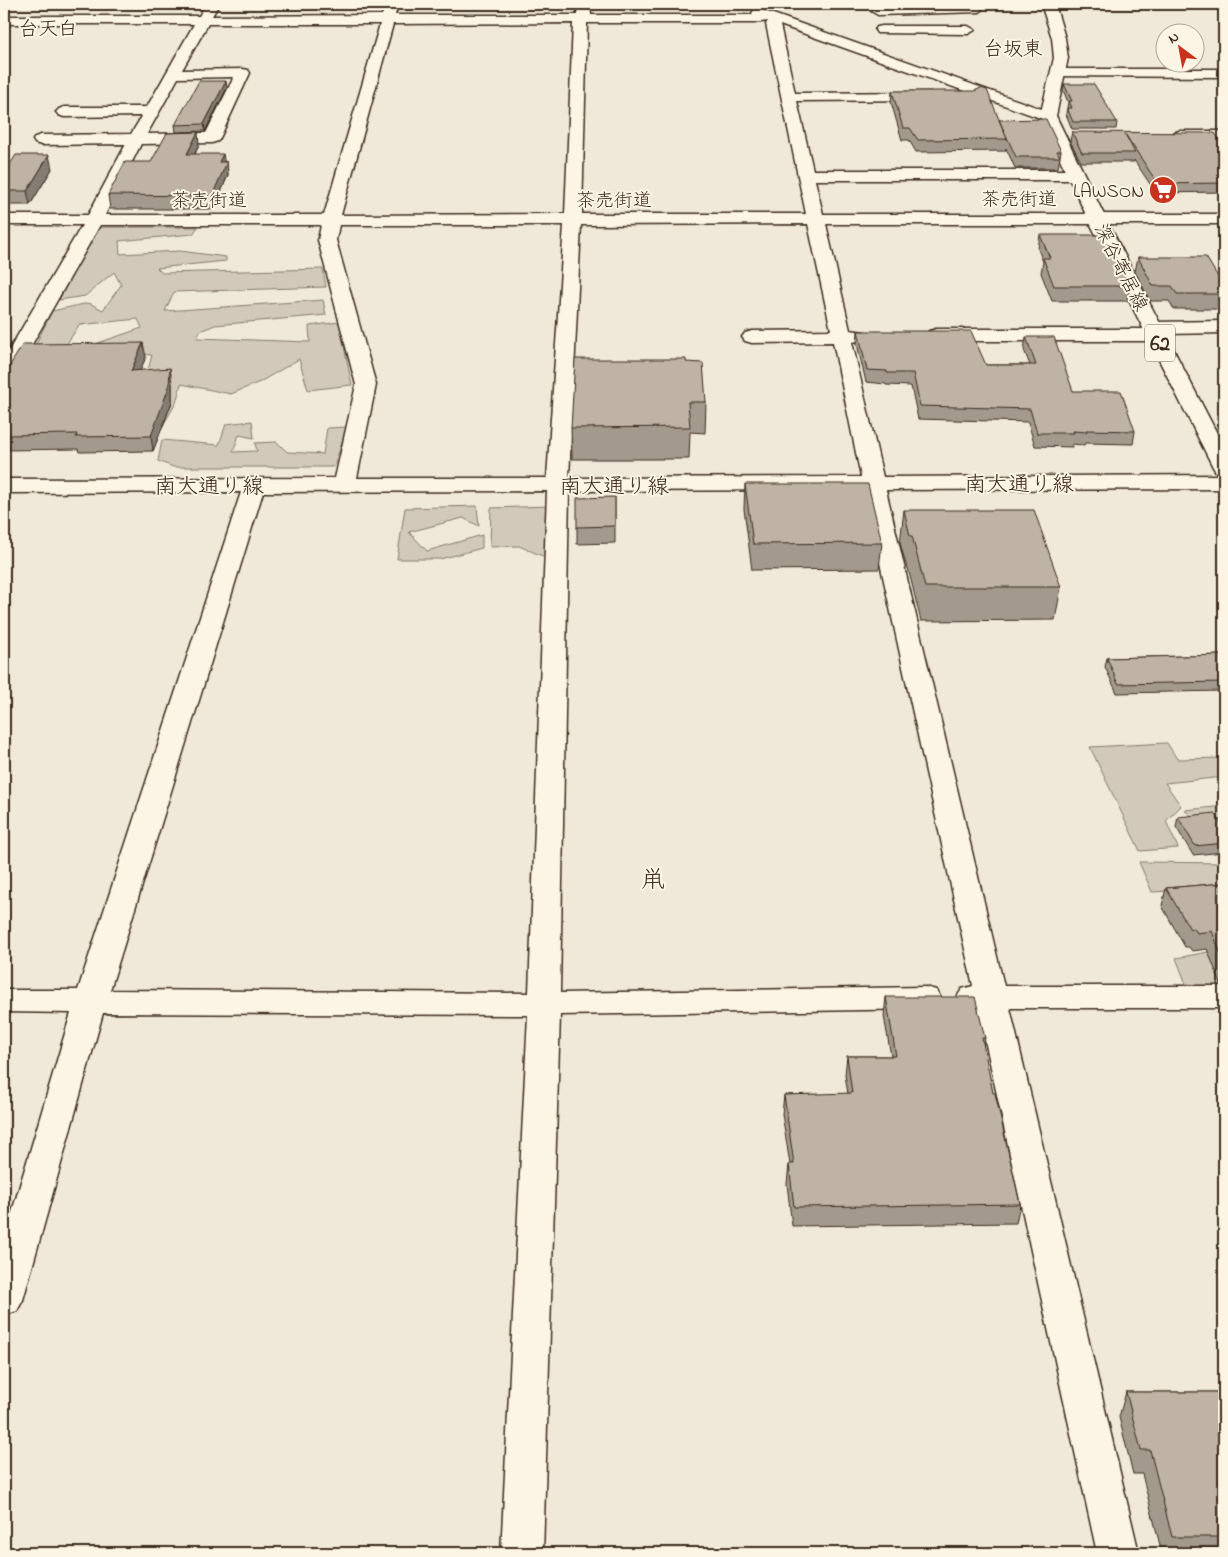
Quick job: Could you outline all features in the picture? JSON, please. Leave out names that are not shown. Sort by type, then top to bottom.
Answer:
[{"type":"street","points":[[4,376],[94,220],[135,140],[212,4]]},
{"type":"street","points":[[344,484],[366,385],[327,240],[392,4]]},
{"type":"street","points":[[488,20],[512,4]]},
{"type":"street","points":[[522,1553],[544,1004],[558,485],[573,220],[580,20],[584,16],[584,4]]},
{"type":"street","points":[[742,7],[1048,116],[1049,102],[1058,73],[1061,49],[1048,4]]},
{"type":"street","points":[[888,58],[877,7],[975,9]]},
{"type":"street","points":[[6,22],[19,9]]},
{"type":"street","points":[[6,22],[772,18]]},
{"type":"street","points":[[772,18],[874,484],[1118,1553]]},
{"type":"street","points":[[882,30],[968,30]]},
{"type":"street","points":[[1058,73],[1224,73]]},
{"type":"street","points":[[41,140],[212,138],[243,74],[172,74]]},
{"type":"street","points":[[789,96],[991,96]]},
{"type":"street","points":[[64,112],[152,111]]},
{"type":"street","name":"深谷寄居線","points":[[1048,116],[1097,219],[1224,467]]},
{"type":"street","points":[[1057,136],[1077,136]]},
{"type":"street","points":[[1165,136],[1224,136]]},
{"type":"street","points":[[806,175],[1076,175]]},
{"type":"street","name":"茶売街道","points":[[4,220],[1224,219]]},
{"type":"street","points":[[920,335],[1154,331],[1224,327]]},
{"type":"street","points":[[752,337],[880,336]]},
{"type":"street","name":"南大通り線","points":[[4,486],[1224,482]]},
{"type":"street","points":[[4,1300],[91,1000],[254,484]]},
{"type":"street","points":[[4,1001],[544,1004],[990,997],[1224,997]]},
{"type":"shaded area","points":[[103,227],[198,227],[193,234],[119,241],[120,254],[180,251],[226,257],[226,261],[157,268],[162,273],[323,269],[326,287],[174,292],[165,311],[323,300],[326,315],[215,325],[200,331],[197,338],[310,342],[309,326],[339,322],[352,385],[308,390],[299,359],[260,382],[231,394],[181,384],[176,403],[161,429],[147,374],[152,355],[87,351],[89,346],[142,328],[138,319],[79,325],[63,350],[33,350],[52,311],[89,303],[103,310],[121,285],[114,272],[85,296],[59,300],[94,230]]},
{"type":"shaded area","points":[[252,421],[254,438],[239,435],[233,452],[257,451],[255,443],[277,442],[287,452],[323,454],[327,428],[347,427],[334,467],[173,467],[158,461],[162,440],[219,445],[226,424]]},
{"type":"shaded area","points":[[477,506],[479,526],[463,518],[409,532],[427,551],[482,535],[482,548],[440,559],[397,559],[405,508]]},
{"type":"shaded area","points":[[550,506],[547,558],[519,546],[490,547],[491,508]]},
{"type":"shaded area","points":[[1167,743],[1177,759],[1224,758],[1224,777],[1165,783],[1181,806],[1166,821],[1178,848],[1140,851],[1090,747]]},
{"type":"shaded area","points":[[1224,806],[1224,828],[1220,821],[1195,821],[1185,810]]},
{"type":"shaded area","points":[[1139,862],[1224,863],[1224,888],[1152,892]]},
{"type":"shaded area","points":[[1224,949],[1224,989],[1188,989],[1176,958]]},
{"type":"building","points":[[199,81],[226,81],[204,124],[175,125]]},
{"type":"building","points":[[1064,84],[1094,84],[1117,122],[1073,122],[1067,108],[1072,108],[1069,101],[1072,101]]},
{"type":"building","points":[[981,88],[987,90],[1007,139],[918,140],[910,128],[903,128],[892,91],[974,91]]},
{"type":"building","points":[[1046,119],[1061,151],[1057,151],[1060,157],[1016,157],[999,120]]},
{"type":"building","points":[[198,132],[187,154],[223,154],[219,162],[227,162],[212,196],[108,195],[125,162],[151,162],[167,133]]},
{"type":"building","points":[[1072,132],[1215,133],[1224,146],[1224,183],[1158,184],[1125,134],[1135,153],[1082,153]]},
{"type":"building","points":[[16,155],[49,155],[27,191],[4,191],[4,174]]},
{"type":"building","points":[[1040,235],[1101,235],[1130,286],[1054,286],[1043,258],[1050,258]]},
{"type":"building","points":[[1138,257],[1206,257],[1224,287],[1224,294],[1177,294],[1172,286],[1153,286]]},
{"type":"building","points":[[858,331],[971,331],[986,365],[1036,365],[1026,337],[1054,337],[1073,391],[1121,391],[1135,431],[1086,430],[1087,432],[1073,431],[1074,433],[1037,433],[1030,409],[920,406],[913,373],[887,373],[887,371],[867,370]]},
{"type":"building","points":[[143,343],[131,371],[170,368],[169,387],[151,436],[76,437],[77,434],[4,435],[4,369],[9,367],[23,344]]},
{"type":"building","points":[[575,359],[686,359],[686,362],[703,363],[706,402],[688,402],[690,427],[571,428]]},
{"type":"building","points":[[745,484],[868,484],[882,543],[753,544]]},
{"type":"building","points":[[615,497],[615,526],[577,527],[577,498]]},
{"type":"building","points":[[904,510],[1034,510],[1061,587],[925,587]]},
{"type":"building","points":[[1224,655],[1224,682],[1118,684],[1107,658]]},
{"type":"building","points":[[1215,813],[1224,828],[1224,843],[1195,846],[1178,817]]},
{"type":"building","points":[[1224,883],[1224,962],[1212,931],[1197,933],[1194,928],[1190,929],[1166,888]]},
{"type":"building","points":[[886,997],[975,997],[985,1038],[982,1038],[993,1093],[995,1093],[1020,1204],[794,1207],[789,1164],[794,1164],[784,1095],[852,1093],[847,1056],[896,1056]]},
{"type":"building","points":[[1126,1392],[1224,1392],[1224,1537],[1172,1537],[1150,1450],[1141,1450]]},
{"type":"place","name":"LAWSON","points":[[1163,190]]},
{"type":"district","name":"台天白","points":[[48,28]]},
{"type":"district","name":"台坂東","points":[[1013,48]]},
{"type":"district","name":"鼡","points":[[653,879]]}]
